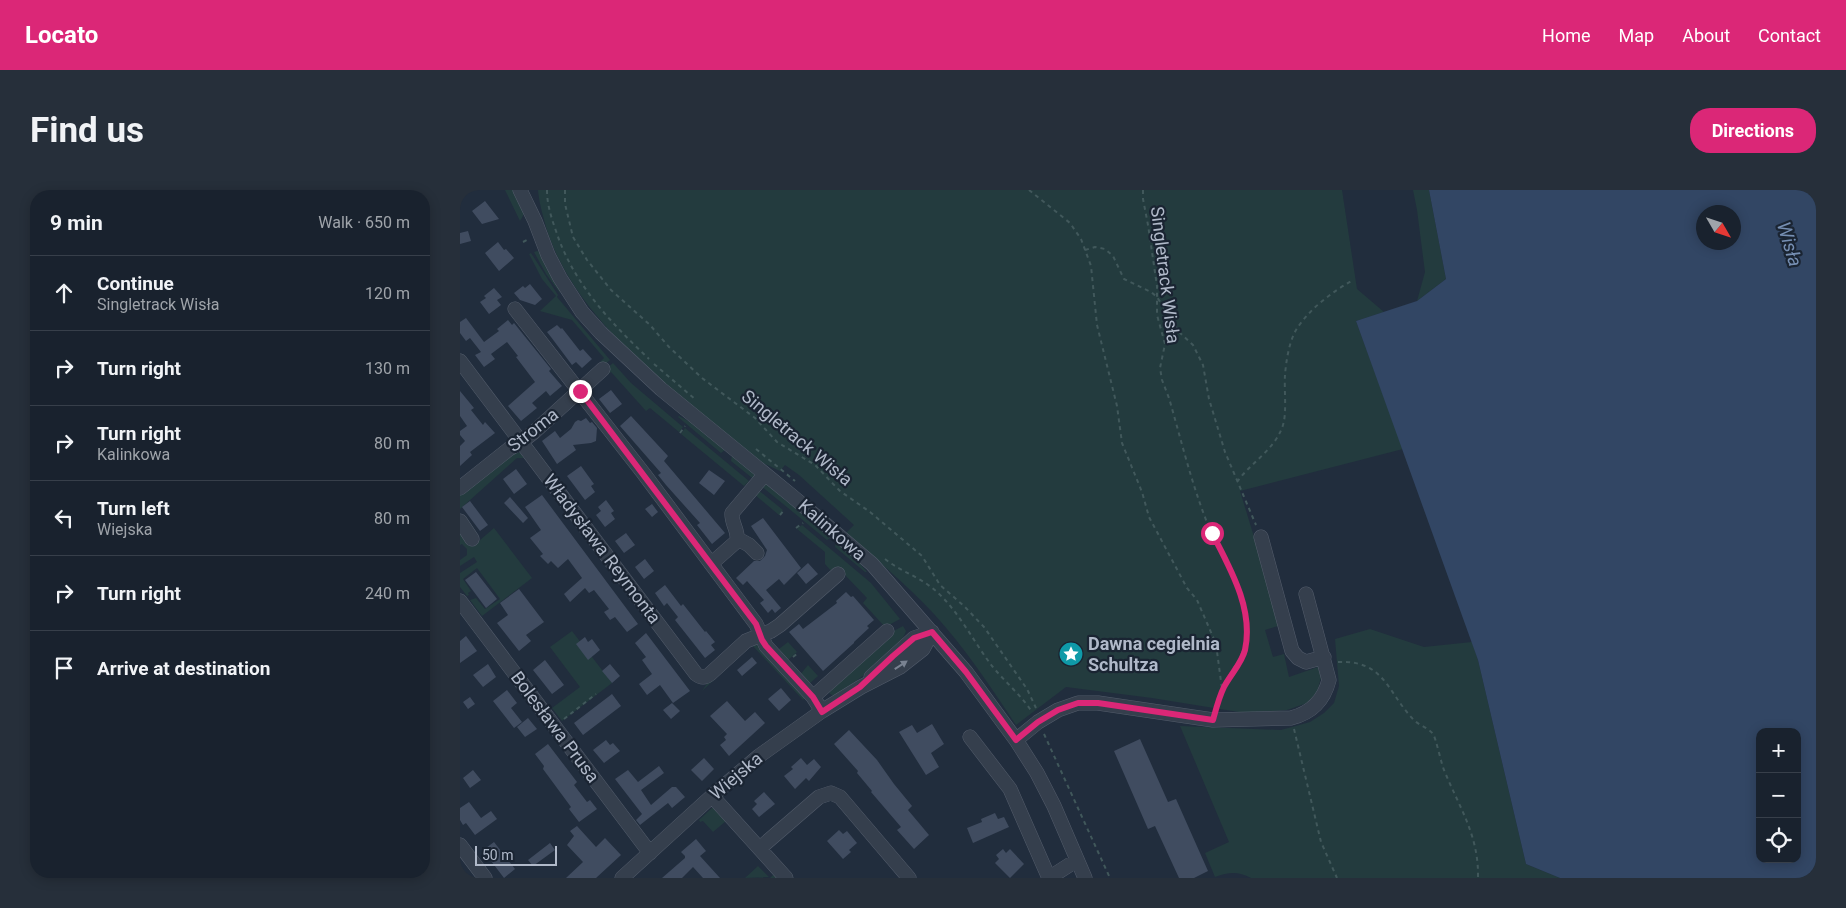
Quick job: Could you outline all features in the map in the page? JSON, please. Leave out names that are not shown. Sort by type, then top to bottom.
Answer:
[{"type":"street","name":"Kalinkowa","points":[[520,190],[535,221],[548,256],[560,278],[582,312],[601,333],[661,389],[872,564],[966,672],[1016,740],[1037,773],[1054,806],[1085,878]]},
{"type":"street","name":"Kalinkowa","points":[[531,190],[535,221]]},
{"type":"street","points":[[515,308],[756,624],[766,646],[813,697],[822,712]]},
{"type":"street","name":"Władysława Reymonta","points":[[460,361],[696,674],[703,677],[707,676],[746,641],[760,635]]},
{"type":"street","name":"Stroma","points":[[460,488],[509,449],[521,442],[604,369]]},
{"type":"street","points":[[757,553],[749,545],[738,539],[732,513],[765,474]]},
{"type":"street","points":[[460,522],[472,539]]},
{"type":"street","points":[[1261,537],[1292,651],[1298,658],[1306,662],[1325,660]]},
{"type":"street","points":[[711,564],[738,539]]},
{"type":"street","points":[[760,635],[780,625],[838,574]]},
{"type":"street","points":[[1016,740],[1058,710],[1078,703],[1098,703],[1213,720],[1291,718],[1302,715],[1321,700],[1329,680],[1306,594]]},
{"type":"street","name":"Bolesława Prusa","points":[[460,600],[650,853]]},
{"type":"street","points":[[813,697],[887,631]]},
{"type":"street","name":"Wiejska","points":[[622,878],[759,756],[860,687],[914,638],[932,632]]},
{"type":"street","points":[[970,737],[1010,789],[1049,878],[1077,860]]},
{"type":"street","points":[[760,848],[819,797],[831,793],[840,797],[909,878]]},
{"type":"street","points":[[712,796],[786,878]]},
{"type":"street","points":[[460,845],[485,878]]},
{"type":"path","points":[[547,190],[548,205],[559,241],[580,283],[614,325],[653,363],[701,404]]},
{"type":"path","name":"Singletrack Wisła","points":[[565,190],[564,204],[573,237],[587,260],[611,290],[650,325],[670,348],[702,378],[755,418],[777,442],[815,465],[840,491],[870,512],[922,556],[940,586],[964,606],[984,627],[1027,689],[1043,719]]},
{"type":"path","points":[[1029,190],[1070,223],[1081,239],[1091,266],[1097,325],[1117,406],[1122,443],[1142,492],[1148,517],[1186,588],[1197,600],[1216,644],[1222,689]]},
{"type":"path","name":"Singletrack Wisła","points":[[1143,190],[1158,286],[1158,316],[1165,344],[1160,368],[1162,380],[1204,514],[1233,575],[1246,617],[1245,650],[1222,689],[1213,720]]},
{"type":"path","points":[[523,242],[527,240]]},
{"type":"path","points":[[1085,250],[1095,247],[1105,249],[1113,256],[1124,279],[1151,292],[1157,297],[1180,333],[1193,345],[1203,365],[1209,399],[1225,452],[1261,537]]},
{"type":"path","points":[[1237,482],[1244,472],[1259,460],[1274,442],[1283,424],[1285,374],[1295,331],[1309,314],[1333,291],[1353,280]]},
{"type":"path","points":[[680,433],[686,426]]},
{"type":"path","points":[[780,515],[785,509]]},
{"type":"path","points":[[796,528],[802,523]]},
{"type":"path","points":[[1325,660],[1343,662],[1374,670],[1385,680],[1412,719],[1433,735],[1444,770],[1466,814],[1475,846],[1478,878]]},
{"type":"path","points":[[553,725],[596,694]]},
{"type":"path","points":[[1291,718],[1321,842],[1337,878]]},
{"type":"green space","points":[[505,190],[513,190],[524,214],[520,221]]},
{"type":"green space","points":[[538,190],[1342,190],[1357,289],[1384,312],[1356,321],[1403,449],[1240,491],[1281,625],[1265,630],[1273,657],[1284,654],[1289,677],[1318,667],[1321,677],[1317,693],[1307,703],[1287,710],[1245,713],[1066,687],[1016,725],[967,654],[934,614],[902,582],[846,533],[854,525],[799,475],[785,465],[780,471],[759,461],[666,385],[635,357],[607,327],[581,296],[561,263],[546,227]]},
{"type":"green space","points":[[1413,190],[1429,190],[1446,279],[1417,301],[1425,272]]},
{"type":"green space","points":[[534,252],[540,252],[561,291],[560,293],[546,274]]},
{"type":"green space","points":[[531,253],[558,295],[557,297],[610,360],[603,366],[600,362],[604,358],[572,320],[540,311],[556,296],[542,279],[529,254]]},
{"type":"green space","points":[[613,363],[631,383],[683,427],[679,432],[650,408],[646,411],[611,372],[608,374],[605,370]]},
{"type":"green space","points":[[679,416],[692,423],[725,450],[721,453]]},
{"type":"green space","points":[[685,428],[749,481],[744,486],[681,434]]},
{"type":"green space","points":[[519,451],[524,458],[517,458],[460,509],[460,495],[510,453],[519,453]]},
{"type":"green space","points":[[732,455],[759,477],[756,481],[731,461]]},
{"type":"green space","points":[[764,482],[832,537],[827,540],[760,485]]},
{"type":"green space","points":[[757,489],[783,510],[779,515],[754,494]]},
{"type":"green space","points":[[802,525],[871,583],[900,619],[885,627],[863,603],[867,598],[845,575],[832,572],[825,564],[825,552],[797,529]]},
{"type":"green space","points":[[494,528],[532,578],[482,616],[470,600],[476,598],[485,609],[500,599],[477,568],[463,579],[471,591],[468,593],[469,595],[467,596],[460,587],[460,573],[477,562],[474,557],[460,566],[460,560],[467,555],[467,549],[462,544],[460,545],[460,530],[472,547]]},
{"type":"green space","points":[[836,541],[851,553],[867,572],[835,547]]},
{"type":"green space","points":[[903,626],[906,631],[895,648],[863,676],[842,691],[834,696],[830,694],[828,689],[888,634]]},
{"type":"green space","points":[[1370,629],[1424,647],[1472,642],[1478,660],[1526,864],[1560,878],[1251,878],[1233,873],[1215,877],[1205,853],[1229,842],[1180,726],[1281,730],[1310,722],[1324,713],[1334,703],[1339,686],[1335,639]]},
{"type":"green space","points":[[572,631],[612,683],[562,721],[552,708],[580,687],[550,647]]},
{"type":"green space","points":[[755,642],[806,697],[803,700],[752,645],[702,691],[708,682],[751,643]]},
{"type":"green space","points":[[788,642],[797,652],[787,661],[778,652]]},
{"type":"green space","points":[[808,665],[818,676],[809,684],[800,675]]},
{"type":"green space","points":[[713,807],[784,878],[770,878],[774,874],[726,821],[713,832],[703,821],[700,822],[699,820]]},
{"type":"green space","points":[[758,866],[769,877],[745,878]]},
{"type":"water","name":"Wisła","points":[[1429,190],[1816,190],[1816,878],[1560,878],[1526,864],[1478,660],[1356,321],[1417,301],[1446,279]]},
{"type":"building","points":[[485,201],[499,219],[482,224],[472,211]]},
{"type":"building","points":[[468,231],[471,241],[460,244],[460,233]]},
{"type":"building","points":[[498,242],[514,258],[499,271],[485,253]]},
{"type":"building","points":[[530,284],[542,299],[535,305],[520,300],[514,293],[523,286],[525,288]]},
{"type":"building","points":[[494,288],[502,297],[497,300],[501,305],[489,314],[480,302]]},
{"type":"building","points":[[466,318],[484,342],[499,331],[497,329],[508,320],[512,325],[514,323],[551,369],[549,371],[562,386],[550,396],[546,391],[532,403],[537,408],[521,421],[508,406],[535,382],[507,342],[491,354],[495,359],[484,367],[475,355],[481,352],[470,338],[466,341],[460,333],[460,322]]},
{"type":"building","points":[[557,325],[562,328],[580,351],[583,349],[592,359],[582,368],[576,362],[572,365],[547,332]]},
{"type":"building","points":[[611,390],[622,404],[610,413],[599,399]]},
{"type":"building","points":[[460,391],[474,408],[471,410],[483,425],[485,422],[495,433],[470,452],[472,455],[460,466],[460,446],[465,441],[460,435],[460,431],[467,426],[460,416]]},
{"type":"building","points":[[631,416],[668,456],[664,461],[725,533],[712,544],[697,525],[700,523],[666,485],[658,475],[661,473],[620,426]]},
{"type":"building","points":[[586,418],[597,428],[596,441],[573,445],[576,450],[557,464],[542,441],[555,431],[560,438],[571,429],[575,422]]},
{"type":"building","points":[[581,466],[594,484],[591,486],[595,492],[585,500],[567,476]]},
{"type":"building","points":[[516,469],[527,484],[514,494],[503,479]]},
{"type":"building","points":[[709,470],[725,481],[714,495],[699,483]]},
{"type":"building","points":[[542,495],[638,624],[627,632],[615,617],[610,620],[604,612],[609,609],[594,590],[589,593],[585,588],[570,602],[564,594],[582,578],[568,559],[558,568],[551,561],[548,564],[540,556],[543,554],[530,538],[541,530],[525,507]]},
{"type":"building","points":[[510,497],[528,518],[523,523],[504,503]]},
{"type":"building","points":[[606,500],[614,511],[611,513],[615,519],[605,527],[596,515],[601,511],[598,507]]},
{"type":"building","points":[[470,501],[488,525],[480,531],[462,507]]},
{"type":"building","points":[[652,504],[658,512],[652,517],[645,509]]},
{"type":"building","points":[[763,518],[801,568],[784,585],[779,579],[766,590],[781,608],[775,613],[772,609],[768,613],[760,603],[764,600],[747,581],[743,585],[736,578],[754,561],[760,561],[765,556],[767,550],[751,526]]},
{"type":"building","points":[[626,533],[635,545],[624,553],[615,541]]},
{"type":"building","points":[[645,559],[654,571],[644,579],[635,567]]},
{"type":"building","points":[[808,563],[818,574],[806,584],[797,573]]},
{"type":"building","points":[[476,572],[497,599],[486,608],[465,580]]},
{"type":"building","points":[[665,585],[681,606],[683,604],[715,642],[711,645],[715,650],[705,658],[675,620],[678,617],[667,603],[664,606],[655,593]]},
{"type":"building","points":[[519,589],[544,622],[526,635],[531,641],[519,651],[497,623],[508,615],[500,603]]},
{"type":"building","points":[[846,592],[851,597],[853,596],[874,620],[854,643],[823,671],[789,632],[799,624],[803,629],[837,603],[836,601]]},
{"type":"building","points":[[646,633],[690,691],[673,703],[660,685],[647,695],[639,684],[652,674],[642,660],[646,657],[635,643]]},
{"type":"building","points":[[466,636],[477,651],[460,663],[460,641]]},
{"type":"building","points":[[585,637],[588,642],[592,639],[600,650],[588,660],[576,644]]},
{"type":"building","points":[[752,657],[757,663],[742,676],[737,670]]},
{"type":"building","points":[[545,660],[564,685],[552,694],[533,670]]},
{"type":"building","points":[[488,664],[496,677],[483,687],[473,675]]},
{"type":"building","points":[[610,664],[620,676],[612,683],[602,671]]},
{"type":"building","points":[[781,688],[791,700],[779,711],[768,699]]},
{"type":"building","points":[[507,690],[517,703],[511,708],[522,722],[514,728],[493,701]]},
{"type":"building","points":[[612,694],[621,706],[583,735],[574,723]]},
{"type":"building","points":[[470,697],[475,704],[468,709],[463,702]]},
{"type":"building","points":[[727,701],[745,721],[755,712],[765,723],[729,756],[720,745],[726,740],[724,737],[727,734],[710,716]]},
{"type":"building","points":[[672,703],[680,711],[671,719],[663,710]]},
{"type":"building","points":[[528,718],[537,729],[525,737],[517,727]]},
{"type":"building","points":[[932,724],[944,744],[931,753],[939,767],[926,775],[899,732],[912,725],[917,733]]},
{"type":"building","points":[[849,730],[877,760],[912,806],[908,810],[929,835],[914,849],[897,830],[901,827],[871,792],[857,773],[858,771],[834,744]]},
{"type":"building","points":[[1140,739],[1168,802],[1176,799],[1208,871],[1194,878],[1179,878],[1155,826],[1148,829],[1114,751]]},
{"type":"building","points":[[606,740],[610,745],[613,743],[620,751],[604,763],[593,750]]},
{"type":"building","points":[[548,744],[577,782],[574,785],[587,802],[590,800],[597,809],[579,822],[535,754]]},
{"type":"building","points":[[704,758],[714,769],[702,781],[691,770]]},
{"type":"building","points":[[801,758],[807,765],[814,759],[821,767],[809,781],[806,778],[795,789],[784,776],[793,769],[791,767]]},
{"type":"building","points":[[659,766],[664,773],[641,790],[651,805],[672,787],[676,787],[685,797],[672,808],[668,803],[640,825],[636,820],[642,814],[615,779],[628,770],[638,782]]},
{"type":"building","points":[[473,770],[481,780],[470,788],[463,778]]},
{"type":"building","points":[[764,792],[775,804],[759,817],[752,809],[757,804],[754,801]]},
{"type":"building","points":[[469,802],[481,818],[491,811],[497,819],[475,835],[466,823],[463,825],[460,820],[460,808]]},
{"type":"building","points":[[995,813],[998,819],[1004,817],[1009,827],[973,843],[967,828],[982,822],[981,819]]},
{"type":"building","points":[[577,826],[596,847],[605,838],[621,855],[596,878],[566,878],[583,862],[567,845],[574,836],[570,831]]},
{"type":"building","points":[[839,830],[843,834],[847,831],[857,843],[843,859],[827,841]]},
{"type":"building","points":[[696,839],[706,851],[700,856],[720,878],[703,878],[693,867],[682,878],[662,878],[685,858],[681,852]]},
{"type":"building","points":[[494,842],[515,869],[504,878],[485,853],[488,850],[486,848]]},
{"type":"building","points":[[550,843],[555,850],[533,866],[528,860]]},
{"type":"building","points":[[1003,849],[1006,853],[1010,849],[1024,864],[1010,878],[995,863],[999,859],[996,855]]},
{"type":"place","name":"Dawna cegielnia Schultza","points":[[1071,654]]},
{"type":"route","points":[[580,391],[756,624],[766,646],[813,697],[822,712],[860,687],[914,638],[932,632],[998,713],[1016,740],[1038,722],[1058,710],[1078,703],[1098,703],[1213,720],[1222,689],[1245,650],[1247,628],[1245,608],[1233,575],[1212,533]]}]
